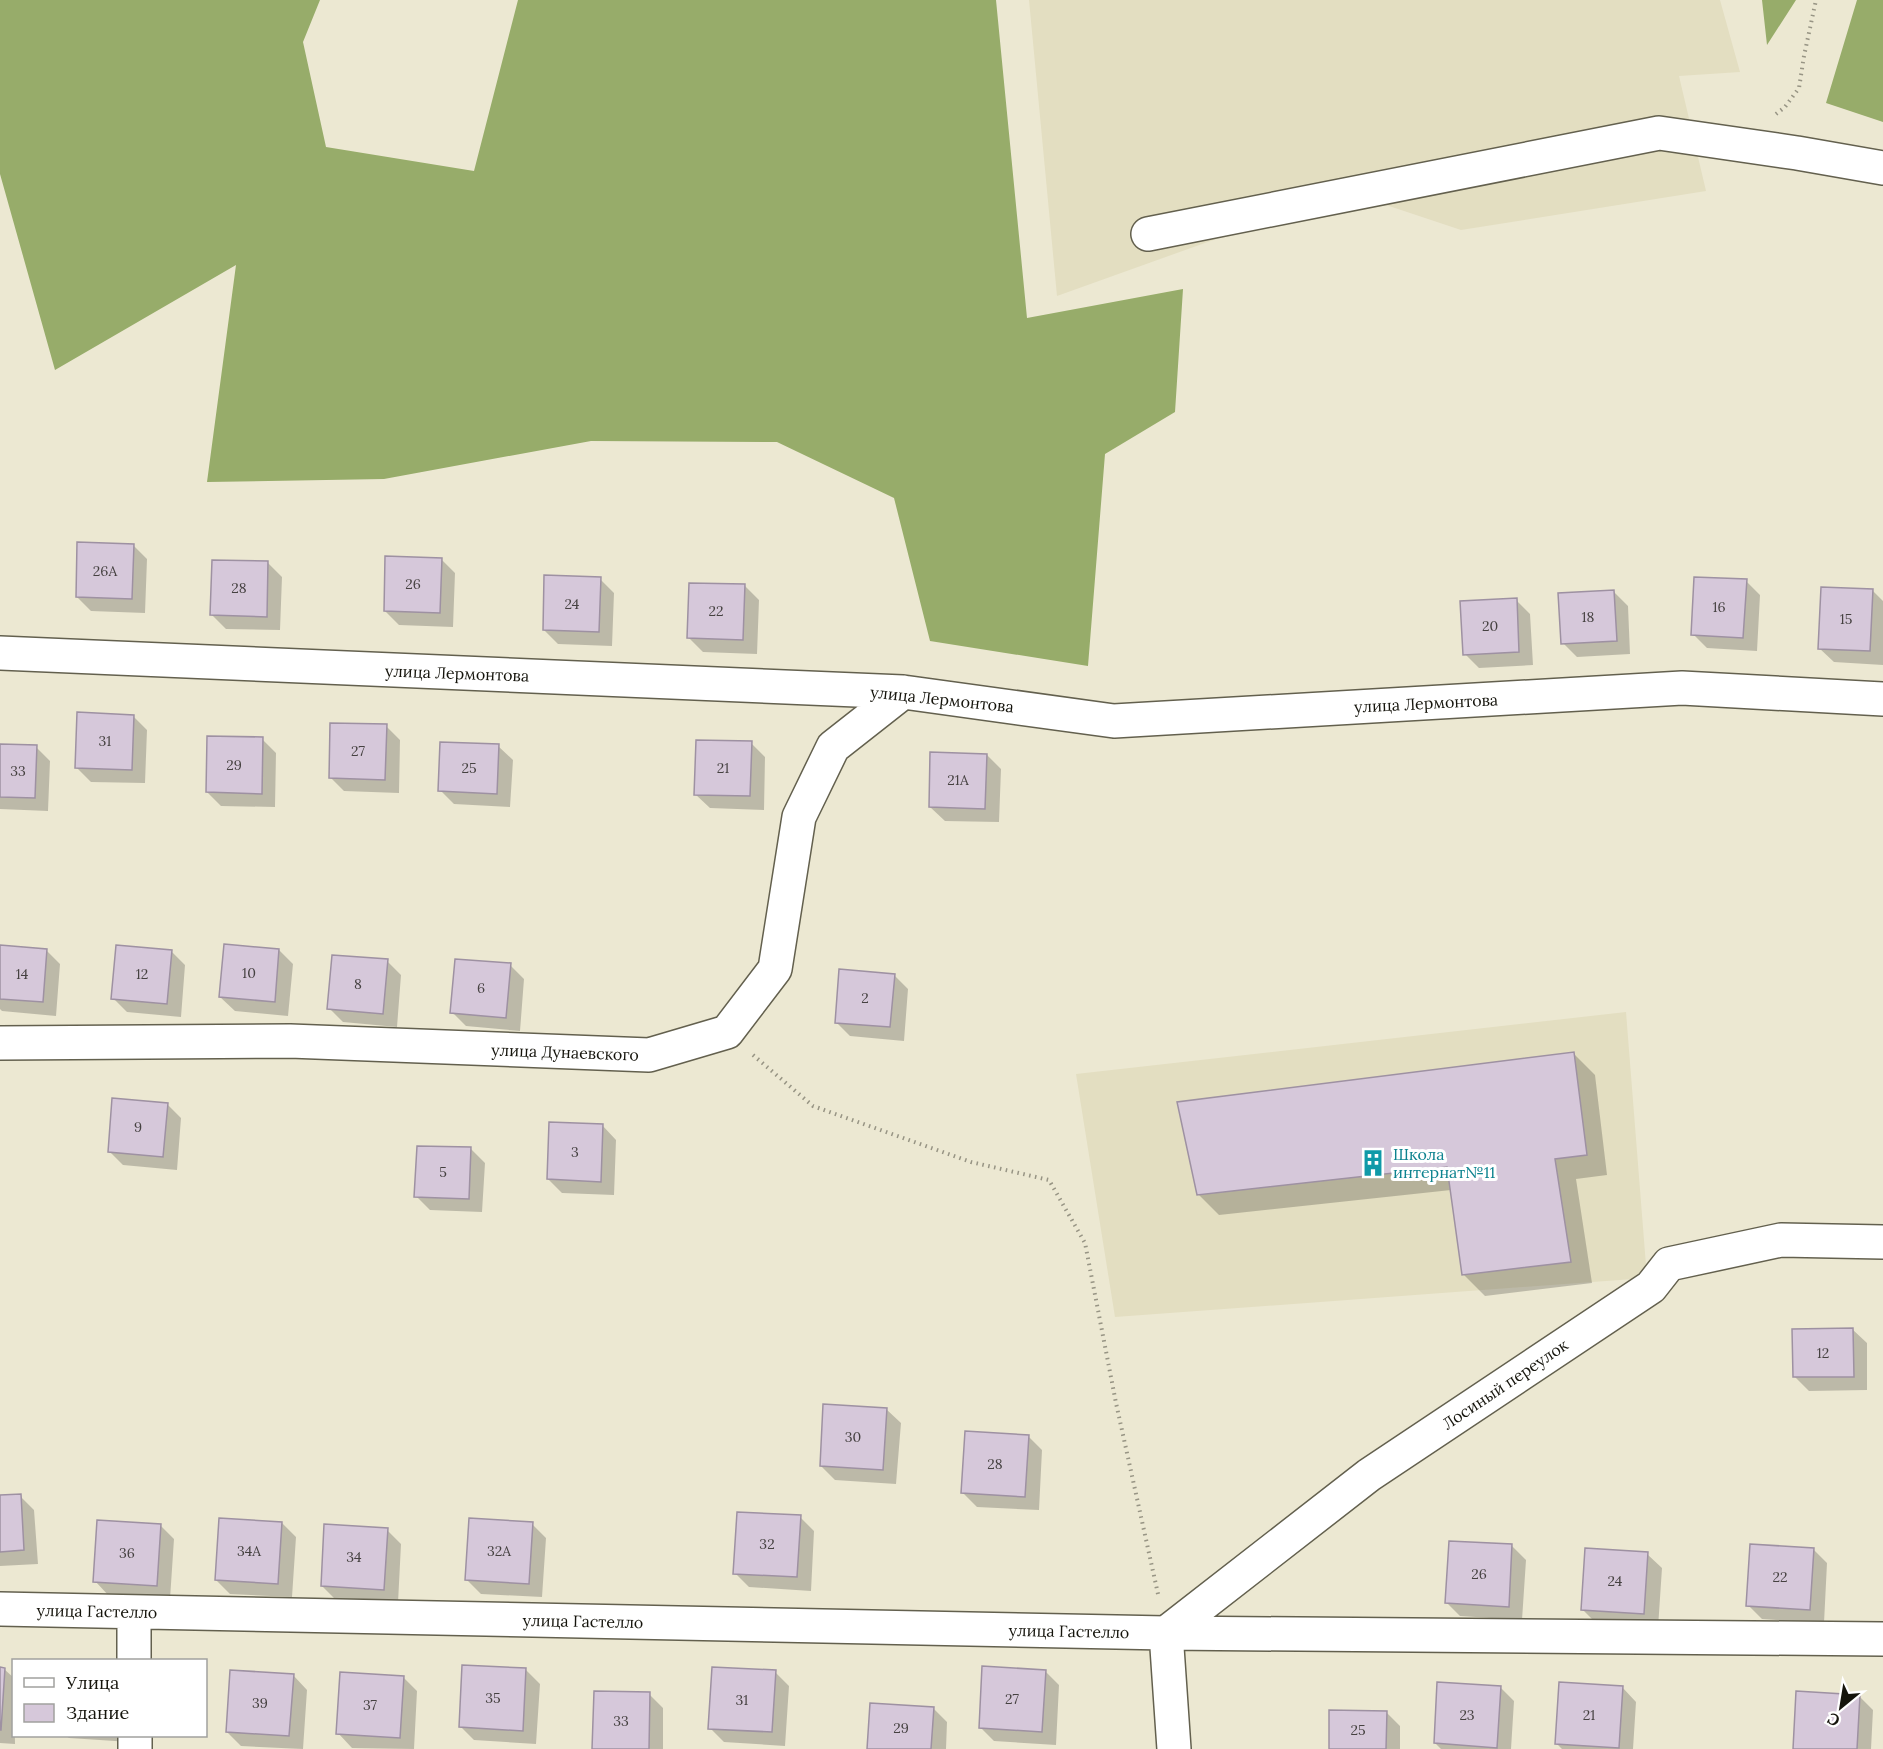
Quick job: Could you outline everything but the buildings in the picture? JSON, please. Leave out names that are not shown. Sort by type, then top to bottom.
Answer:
[{"type":"street","points":[[1148,234],[1659,133],[1883,168]]},
{"type":"street","name":"улица Лермонтова","points":[[0,653],[903,692],[1114,721],[1682,688],[1883,699]]},
{"type":"street","points":[[727,1032],[775,969],[799,817],[833,747],[903,692]]},
{"type":"street","name":"улица Дунаевского","points":[[0,1043],[290,1041],[649,1055],[727,1032]]},
{"type":"street","name":"Лосиный переулок","points":[[1166,1633],[1369,1475],[1651,1287],[1668,1264],[1781,1240],[1883,1242]]},
{"type":"street","name":"улица Гастелло","points":[[0,1609],[1166,1633],[1883,1639]]},
{"type":"street","points":[[134,1612],[134,1659]]},
{"type":"street","points":[[1166,1633],[1174,1749]]},
{"type":"path","points":[[1773,116],[1785,107],[1799,88],[1816,0]]},
{"type":"path","points":[[727,1032],[813,1106],[971,1162],[1049,1180],[1085,1243],[1116,1404],[1166,1633]]},
{"type":"shaded area","points":[[1029,0],[1720,0],[1740,72],[1679,76],[1706,191],[1461,230],[1347,192],[1057,296]]},
{"type":"shaded area","points":[[1626,1012],[1647,1278],[1115,1317],[1076,1074]]},
{"type":"green space","points":[[0,0],[320,0],[303,42],[326,147],[474,171],[518,0],[996,0],[1027,318],[1183,289],[1175,412],[1105,454],[1088,666],[930,641],[894,498],[777,442],[591,441],[384,479],[207,482],[236,265],[55,370],[0,174]]},
{"type":"green space","points":[[1762,0],[1796,0],[1767,45]]},
{"type":"green space","points":[[1857,0],[1883,0],[1883,122],[1826,103]]},
{"type":"place","name":"Школа интернат№11","points":[[1373,1163]]}]
